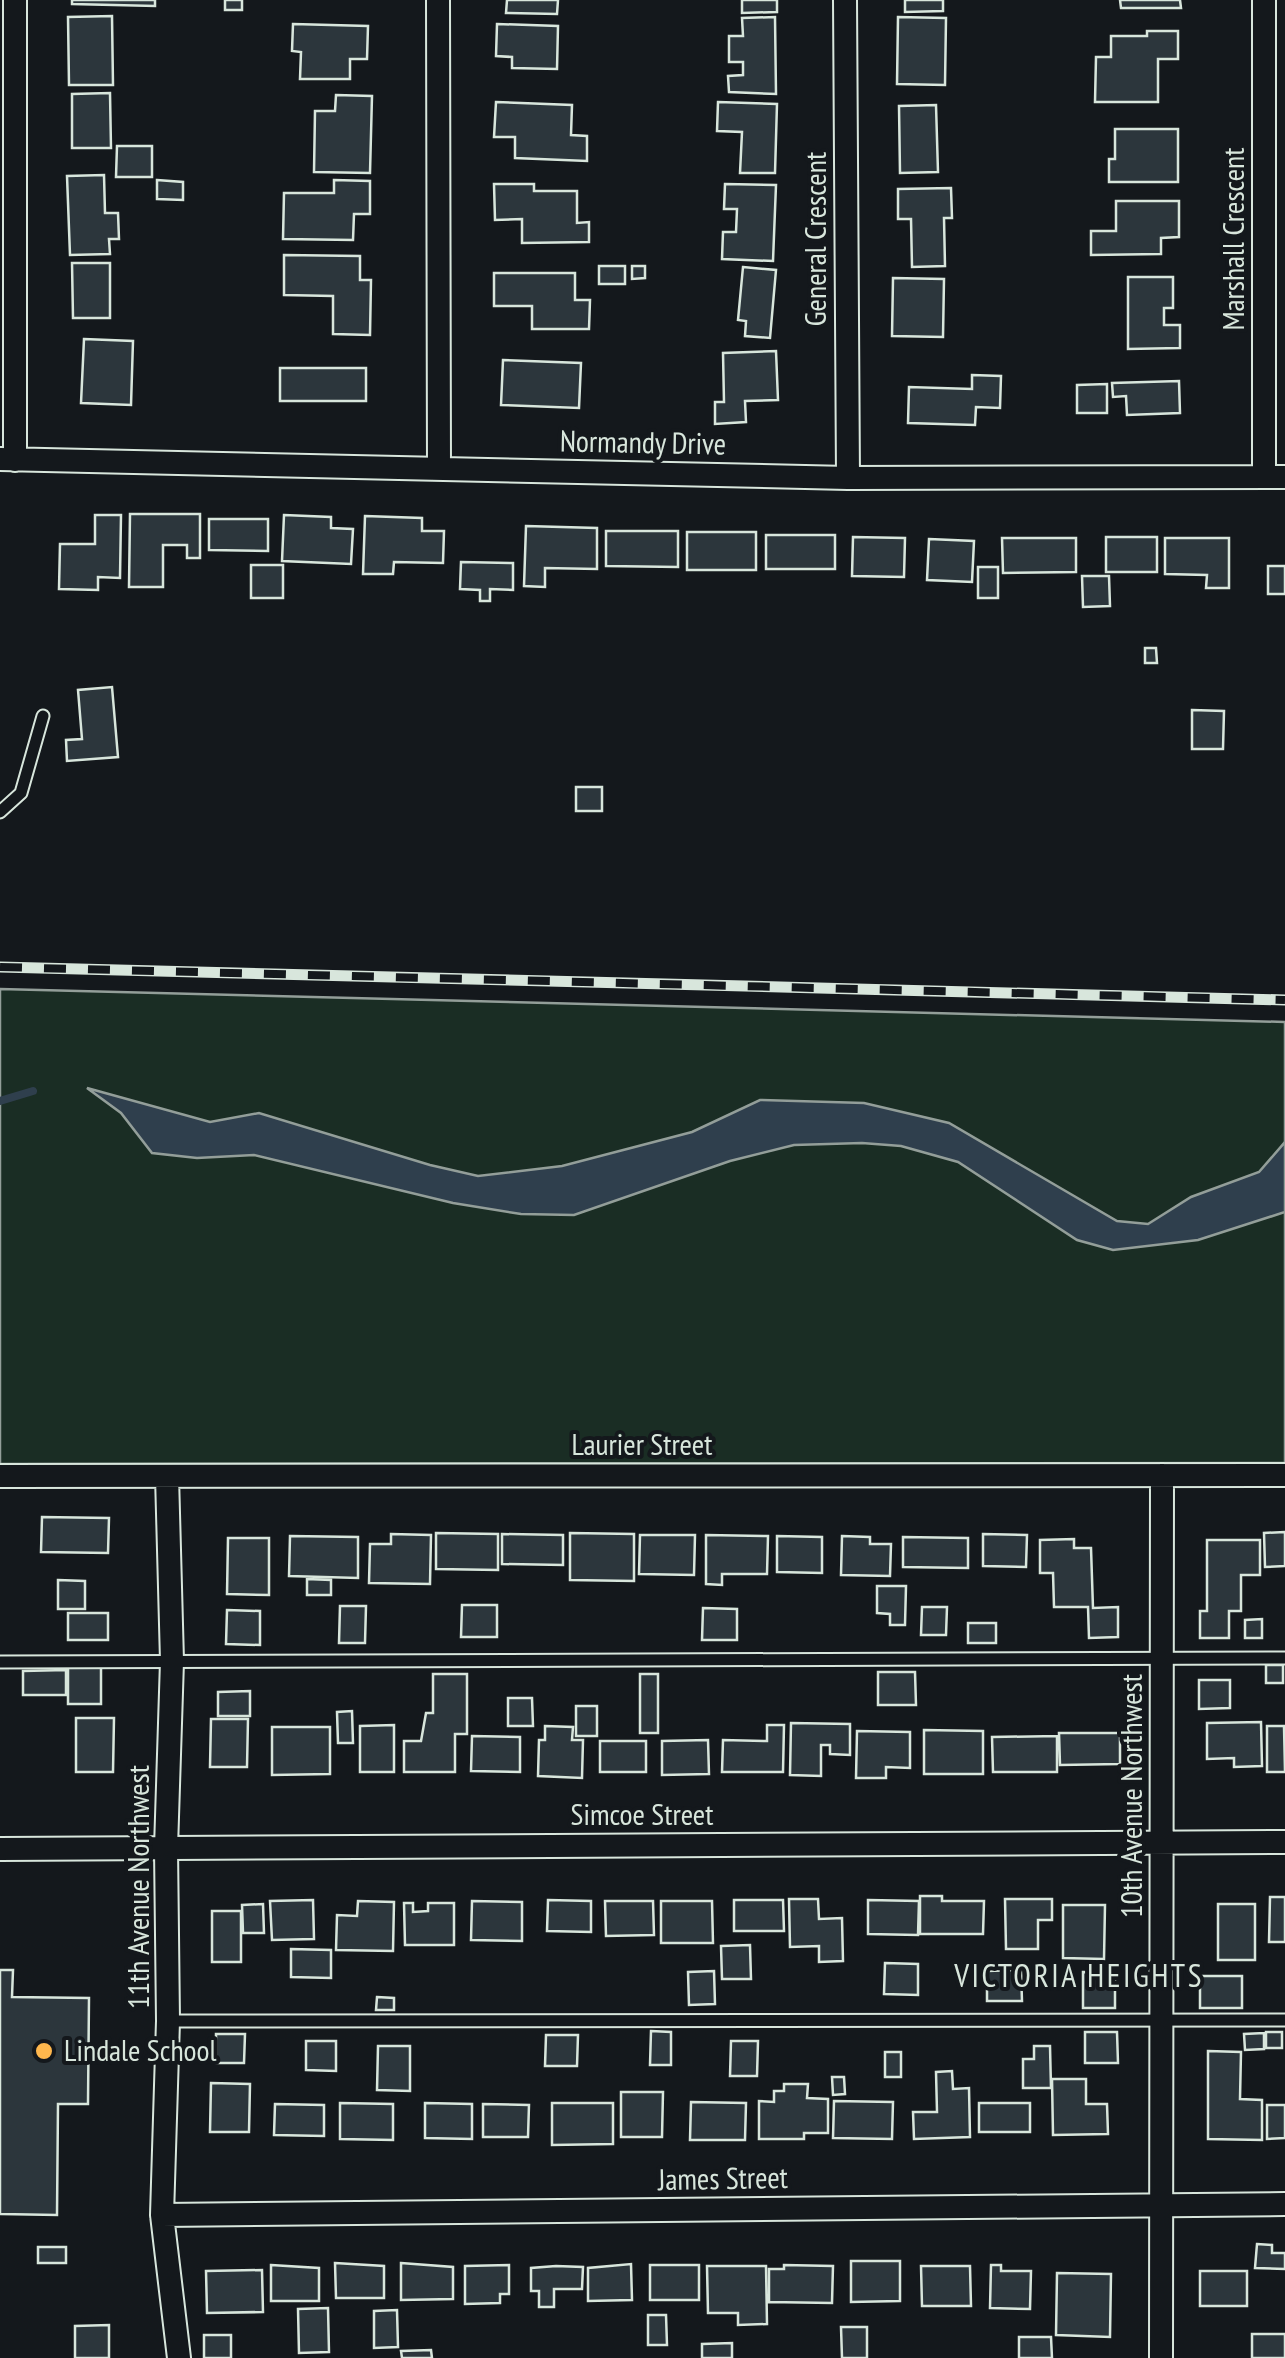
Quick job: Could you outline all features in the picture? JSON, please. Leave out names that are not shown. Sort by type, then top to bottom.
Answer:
[{"type":"street","points":[[8,459],[15,0]]},
{"type":"street","points":[[438,0],[439,470]]},
{"type":"street","name":"General Crescent","points":[[845,0],[848,478]]},
{"type":"street","name":"Marshall Crescent","points":[[1264,0],[1274,477]]},
{"type":"street","name":"Normandy Drive","points":[[8,459],[848,478],[1274,477]]},
{"type":"street","name":"10th Avenue Northwest","points":[[1161,2358],[1162,1475]]},
{"type":"street","name":"Laurier Street","points":[[0,1476],[1285,1475]]},
{"type":"street","name":"11th Avenue Northwest","points":[[167,1476],[172,1661],[162,2214],[179,2358]]},
{"type":"street","name":"Simcoe Street","points":[[0,1849],[1285,1842]]},
{"type":"street","name":"James Street","points":[[162,2214],[1285,2204]]},
{"type":"lane","points":[[0,812],[21,793],[43,716]]},
{"type":"lane","points":[[0,1662],[1285,1658]]},
{"type":"lane","points":[[168,2020],[1285,2020]]},
{"type":"green space","points":[[0,989],[1285,1022],[1285,1463],[0,1464]]},
{"type":"water","points":[[87,1088],[210,1122],[259,1113],[478,1176],[562,1166],[692,1132],[760,1100],[864,1103],[949,1123],[1117,1221],[1148,1224],[1191,1197],[1259,1172],[1285,1142],[1285,1212],[1198,1240],[1113,1250],[1077,1240],[958,1162],[901,1146],[862,1143],[794,1145],[730,1161],[574,1215],[521,1214],[453,1203],[254,1155],[197,1158],[152,1153],[121,1113]]},
{"type":"building","points":[[72,0],[155,0],[155,6],[72,4]]},
{"type":"building","points":[[225,0],[242,0],[242,10],[225,10]]},
{"type":"building","points":[[507,0],[558,0],[557,14],[506,13]]},
{"type":"building","points":[[742,0],[777,0],[777,12],[742,13]]},
{"type":"building","points":[[905,0],[943,0],[943,11],[905,12]]},
{"type":"building","points":[[1120,0],[1180,0],[1181,8],[1121,8]]},
{"type":"building","points":[[112,16],[113,85],[69,85],[68,17]]},
{"type":"building","points":[[775,17],[776,94],[729,92],[728,76],[743,75],[743,62],[729,62],[729,36],[743,36],[742,18]]},
{"type":"building","points":[[898,17],[946,18],[945,85],[897,84]]},
{"type":"building","points":[[293,24],[368,26],[367,59],[350,59],[350,79],[300,79],[301,52],[292,51]]},
{"type":"building","points":[[497,24],[558,26],[557,69],[512,68],[512,57],[496,56]]},
{"type":"building","points":[[1147,31],[1178,31],[1178,59],[1158,59],[1158,102],[1095,102],[1096,57],[1111,57],[1111,36],[1147,36]]},
{"type":"building","points":[[110,93],[111,148],[72,148],[72,94]]},
{"type":"building","points":[[336,95],[372,96],[370,173],[314,172],[315,111],[335,111]]},
{"type":"building","points":[[496,102],[572,105],[571,135],[587,136],[587,161],[515,158],[515,137],[494,137]]},
{"type":"building","points":[[718,102],[777,104],[775,173],[740,173],[742,132],[717,131]]},
{"type":"building","points":[[936,105],[938,172],[900,173],[899,106]]},
{"type":"building","points":[[1115,129],[1178,129],[1178,182],[1109,182],[1109,159],[1115,159]]},
{"type":"building","points":[[117,146],[152,146],[152,177],[116,177]]},
{"type":"building","points":[[104,175],[105,213],[118,213],[119,239],[109,239],[110,254],[70,255],[67,176]]},
{"type":"building","points":[[157,180],[183,182],[183,200],[157,199]]},
{"type":"building","points":[[334,180],[370,181],[370,214],[354,214],[353,240],[283,239],[284,193],[334,193]]},
{"type":"building","points":[[494,184],[534,184],[534,191],[577,191],[577,223],[589,222],[589,242],[522,243],[522,219],[495,220]]},
{"type":"building","points":[[725,184],[776,185],[773,261],[722,259],[723,232],[736,232],[737,209],[724,209]]},
{"type":"building","points":[[951,188],[952,218],[944,218],[945,266],[912,267],[911,219],[898,219],[898,189]]},
{"type":"building","points":[[1116,201],[1179,201],[1179,237],[1161,238],[1161,254],[1091,255],[1091,231],[1116,231]]},
{"type":"building","points":[[284,255],[360,256],[360,280],[371,280],[370,335],[333,334],[333,296],[284,295]]},
{"type":"building","points":[[72,263],[110,263],[110,318],[73,318]]},
{"type":"building","points":[[599,266],[625,266],[625,284],[599,284]]},
{"type":"building","points":[[632,266],[645,266],[645,278],[632,279]]},
{"type":"building","points":[[743,267],[776,270],[770,338],[745,336],[746,321],[738,320]]},
{"type":"building","points":[[494,273],[575,273],[575,300],[590,300],[589,329],[532,329],[532,306],[494,306]]},
{"type":"building","points":[[1128,277],[1173,277],[1173,308],[1164,308],[1164,325],[1180,325],[1180,348],[1128,349]]},
{"type":"building","points":[[893,278],[944,279],[943,337],[892,336]]},
{"type":"building","points":[[84,339],[133,341],[131,405],[81,403]]},
{"type":"building","points":[[776,351],[778,400],[745,401],[746,422],[715,424],[715,402],[724,402],[723,353]]},
{"type":"building","points":[[503,360],[581,363],[579,408],[501,405]]},
{"type":"building","points":[[280,368],[366,368],[366,401],[280,401]]},
{"type":"building","points":[[972,375],[1001,376],[1000,408],[976,407],[975,425],[908,423],[909,387],[972,389]]},
{"type":"building","points":[[1179,381],[1180,413],[1127,415],[1126,396],[1113,397],[1112,383]]},
{"type":"building","points":[[1107,384],[1107,413],[1077,413],[1077,385]]},
{"type":"building","points":[[130,514],[200,514],[200,558],[187,558],[187,545],[163,545],[163,587],[129,587]]},
{"type":"building","points":[[95,515],[121,515],[120,578],[98,577],[98,590],[59,589],[60,544],[95,544]]},
{"type":"building","points":[[284,515],[331,517],[331,528],[353,529],[351,564],[282,561]]},
{"type":"building","points":[[365,516],[422,518],[422,531],[444,531],[443,563],[394,562],[393,574],[363,574]]},
{"type":"building","points":[[209,519],[268,519],[268,551],[209,550]]},
{"type":"building","points":[[526,526],[597,528],[597,569],[545,568],[545,587],[524,586]]},
{"type":"building","points":[[606,531],[678,531],[678,567],[606,566]]},
{"type":"building","points":[[687,532],[756,532],[756,570],[687,570]]},
{"type":"building","points":[[766,535],[835,535],[835,569],[766,569]]},
{"type":"building","points":[[853,537],[905,538],[904,577],[852,576]]},
{"type":"building","points":[[1106,537],[1157,537],[1157,572],[1106,572]]},
{"type":"building","points":[[1002,538],[1076,538],[1076,572],[1003,573]]},
{"type":"building","points":[[1165,538],[1229,538],[1229,588],[1206,588],[1207,575],[1165,574]]},
{"type":"building","points":[[929,539],[974,541],[972,582],[927,580]]},
{"type":"building","points":[[461,562],[513,563],[513,590],[490,589],[490,601],[480,601],[480,590],[460,589]]},
{"type":"building","points":[[251,565],[283,565],[283,598],[251,598]]},
{"type":"building","points":[[1268,566],[1285,566],[1285,594],[1268,594]]},
{"type":"building","points":[[978,567],[998,567],[998,598],[978,598]]},
{"type":"building","points":[[1082,576],[1109,576],[1110,606],[1083,607]]},
{"type":"building","points":[[1145,648],[1156,648],[1157,663],[1145,663]]},
{"type":"building","points":[[112,687],[118,757],[67,761],[66,740],[82,739],[78,690]]},
{"type":"building","points":[[1192,710],[1224,711],[1223,749],[1192,749]]},
{"type":"building","points":[[576,787],[602,787],[602,811],[576,811]]},
{"type":"building","points":[[42,1517],[109,1518],[108,1553],[41,1552]]},
{"type":"building","points":[[1285,1532],[1285,1566],[1265,1567],[1264,1533]]},
{"type":"building","points":[[436,1533],[498,1534],[498,1570],[436,1569]]},
{"type":"building","points":[[570,1533],[634,1534],[634,1581],[570,1580]]},
{"type":"building","points":[[391,1534],[431,1535],[430,1584],[369,1583],[370,1544],[391,1544]]},
{"type":"building","points":[[502,1534],[563,1535],[563,1565],[502,1564]]},
{"type":"building","points":[[983,1534],[1027,1535],[1026,1567],[983,1566]]},
{"type":"building","points":[[640,1535],[695,1535],[694,1575],[639,1574]]},
{"type":"building","points":[[706,1535],[768,1536],[767,1574],[722,1574],[722,1585],[706,1584]]},
{"type":"building","points":[[290,1536],[358,1537],[358,1578],[289,1576]]},
{"type":"building","points":[[777,1536],[822,1537],[822,1573],[777,1572]]},
{"type":"building","points":[[842,1536],[870,1537],[870,1544],[891,1544],[890,1576],[841,1575]]},
{"type":"building","points":[[903,1537],[968,1538],[968,1568],[903,1567]]},
{"type":"building","points":[[228,1538],[269,1538],[269,1595],[227,1594]]},
{"type":"building","points":[[1074,1539],[1074,1548],[1091,1548],[1093,1608],[1118,1607],[1118,1637],[1089,1638],[1088,1607],[1054,1607],[1053,1573],[1040,1573],[1040,1540]]},
{"type":"building","points":[[1207,1540],[1260,1540],[1260,1575],[1241,1575],[1241,1611],[1229,1611],[1229,1638],[1200,1638],[1200,1611],[1207,1611]]},
{"type":"building","points":[[307,1579],[331,1580],[331,1595],[307,1595]]},
{"type":"building","points":[[58,1580],[85,1581],[85,1609],[58,1609]]},
{"type":"building","points":[[877,1586],[906,1586],[905,1625],[890,1625],[890,1614],[877,1613]]},
{"type":"building","points":[[462,1605],[497,1605],[497,1637],[461,1637]]},
{"type":"building","points":[[340,1606],[366,1606],[365,1643],[339,1643]]},
{"type":"building","points":[[922,1607],[947,1607],[946,1635],[921,1635]]},
{"type":"building","points":[[703,1608],[737,1609],[737,1640],[702,1640]]},
{"type":"building","points":[[227,1610],[260,1611],[260,1645],[226,1644]]},
{"type":"building","points":[[68,1613],[108,1613],[108,1640],[68,1640]]},
{"type":"building","points":[[1262,1619],[1262,1638],[1245,1638],[1245,1620]]},
{"type":"building","points":[[968,1623],[996,1623],[996,1643],[968,1643]]},
{"type":"building","points":[[101,1665],[101,1704],[68,1704],[68,1666]]},
{"type":"building","points":[[1266,1665],[1283,1665],[1283,1683],[1266,1683]]},
{"type":"building","points":[[66,1670],[66,1695],[23,1695],[23,1671]]},
{"type":"building","points":[[878,1672],[915,1672],[916,1705],[878,1705]]},
{"type":"building","points":[[433,1674],[467,1674],[467,1734],[455,1734],[455,1772],[404,1772],[404,1741],[421,1741],[426,1713],[433,1713]]},
{"type":"building","points":[[640,1674],[658,1674],[658,1733],[640,1733]]},
{"type":"building","points":[[1199,1680],[1230,1680],[1230,1708],[1199,1709]]},
{"type":"building","points":[[250,1691],[250,1716],[218,1716],[218,1692]]},
{"type":"building","points":[[508,1698],[532,1698],[533,1726],[508,1726]]},
{"type":"building","points":[[576,1706],[597,1706],[597,1736],[576,1736]]},
{"type":"building","points":[[352,1711],[353,1743],[338,1743],[337,1712]]},
{"type":"building","points":[[76,1718],[114,1718],[113,1772],[76,1772]]},
{"type":"building","points":[[211,1719],[248,1719],[247,1767],[210,1767]]},
{"type":"building","points":[[1261,1722],[1262,1766],[1234,1767],[1234,1758],[1207,1759],[1207,1723]]},
{"type":"building","points":[[791,1723],[850,1724],[850,1755],[830,1754],[830,1745],[821,1745],[821,1776],[790,1775]]},
{"type":"building","points":[[394,1725],[394,1772],[360,1772],[360,1726]]},
{"type":"building","points":[[767,1725],[784,1725],[783,1772],[722,1772],[723,1740],[767,1741]]},
{"type":"building","points":[[545,1726],[573,1727],[572,1740],[583,1740],[582,1778],[538,1776],[539,1740],[545,1740]]},
{"type":"building","points":[[1267,1726],[1284,1726],[1285,1772],[1267,1772]]},
{"type":"building","points":[[272,1727],[330,1727],[330,1774],[272,1775]]},
{"type":"building","points":[[924,1730],[983,1731],[983,1774],[924,1774]]},
{"type":"building","points":[[857,1731],[910,1732],[910,1768],[886,1767],[886,1778],[856,1778]]},
{"type":"building","points":[[1059,1733],[1120,1733],[1120,1764],[1060,1765]]},
{"type":"building","points":[[472,1736],[520,1737],[520,1772],[471,1771]]},
{"type":"building","points":[[1057,1736],[1057,1772],[993,1772],[992,1737]]},
{"type":"building","points":[[708,1740],[709,1774],[662,1775],[662,1741]]},
{"type":"building","points":[[600,1741],[646,1741],[646,1772],[600,1772]]},
{"type":"building","points":[[920,1896],[942,1896],[942,1901],[984,1901],[983,1934],[920,1934]]},
{"type":"building","points":[[1270,1897],[1285,1897],[1285,1942],[1269,1942]]},
{"type":"building","points":[[789,1899],[818,1899],[819,1919],[842,1918],[843,1961],[819,1962],[819,1946],[790,1947]]},
{"type":"building","points":[[1005,1899],[1052,1899],[1052,1920],[1038,1920],[1038,1949],[1006,1949]]},
{"type":"building","points":[[313,1900],[314,1939],[272,1940],[270,1901]]},
{"type":"building","points":[[548,1900],[591,1901],[591,1932],[547,1931]]},
{"type":"building","points":[[734,1900],[783,1900],[784,1931],[734,1931]]},
{"type":"building","points":[[868,1900],[919,1901],[918,1935],[868,1934]]},
{"type":"building","points":[[358,1901],[394,1902],[393,1951],[336,1950],[337,1915],[357,1916]]},
{"type":"building","points":[[472,1901],[522,1902],[522,1941],[471,1940]]},
{"type":"building","points":[[605,1901],[653,1901],[654,1935],[606,1936]]},
{"type":"building","points":[[661,1901],[712,1901],[713,1943],[661,1943]]},
{"type":"building","points":[[404,1903],[413,1903],[413,1912],[428,1911],[428,1903],[454,1903],[454,1945],[405,1945]]},
{"type":"building","points":[[263,1904],[264,1933],[243,1933],[242,1905]]},
{"type":"building","points":[[1218,1904],[1255,1904],[1255,1960],[1218,1960]]},
{"type":"building","points":[[1063,1905],[1105,1905],[1104,1959],[1063,1958]]},
{"type":"building","points":[[212,1911],[241,1911],[241,1962],[212,1962]]},
{"type":"building","points":[[750,1945],[751,1979],[722,1979],[721,1946]]},
{"type":"building","points":[[291,1949],[331,1950],[331,1978],[291,1977]]},
{"type":"building","points":[[885,1963],[918,1964],[918,1995],[884,1994]]},
{"type":"building","name":"Lindale School","points":[[0,1970],[13,1970],[12,1997],[89,1998],[88,2104],[58,2104],[57,2215],[0,2214]]},
{"type":"building","points":[[1021,1970],[1022,2001],[987,2001],[987,1971]]},
{"type":"building","points":[[714,1971],[715,2004],[689,2005],[688,1972]]},
{"type":"building","points":[[1083,1972],[1115,1973],[1115,2008],[1083,2008]]},
{"type":"building","points":[[1200,1976],[1242,1976],[1242,2008],[1200,2008]]},
{"type":"building","points":[[377,1997],[394,1998],[394,2010],[376,2010]]},
{"type":"building","points":[[651,2031],[671,2032],[671,2065],[650,2065]]},
{"type":"building","points":[[1085,2032],[1117,2032],[1118,2063],[1085,2063]]},
{"type":"building","points":[[1266,2032],[1282,2032],[1282,2048],[1266,2048]]},
{"type":"building","points":[[1264,2033],[1264,2049],[1245,2050],[1244,2034]]},
{"type":"building","points":[[216,2034],[245,2034],[244,2063],[216,2063]]},
{"type":"building","points":[[546,2035],[578,2035],[577,2066],[545,2066]]},
{"type":"building","points":[[306,2041],[336,2041],[336,2071],[306,2070]]},
{"type":"building","points":[[731,2041],[758,2041],[757,2076],[730,2076]]},
{"type":"building","points":[[378,2046],[410,2046],[410,2091],[377,2090]]},
{"type":"building","points":[[1034,2046],[1050,2046],[1051,2088],[1023,2088],[1023,2059],[1034,2059]]},
{"type":"building","points":[[1208,2051],[1241,2052],[1240,2099],[1262,2100],[1262,2140],[1208,2139]]},
{"type":"building","points":[[885,2052],[901,2052],[901,2077],[885,2077]]},
{"type":"building","points":[[952,2071],[953,2089],[969,2088],[970,2137],[914,2139],[913,2112],[937,2112],[936,2072]]},
{"type":"building","points":[[832,2077],[844,2077],[845,2094],[833,2095]]},
{"type":"building","points":[[1052,2079],[1086,2079],[1086,2104],[1107,2104],[1108,2134],[1053,2135]]},
{"type":"building","points":[[211,2083],[250,2084],[249,2132],[210,2132]]},
{"type":"building","points":[[784,2084],[808,2084],[807,2098],[828,2099],[828,2133],[804,2133],[804,2139],[759,2139],[759,2101],[774,2102],[774,2091],[784,2091]]},
{"type":"building","points":[[621,2092],[663,2092],[662,2137],[621,2137]]},
{"type":"building","points":[[834,2101],[893,2102],[892,2139],[833,2138]]},
{"type":"building","points":[[691,2102],[746,2103],[745,2140],[690,2140]]},
{"type":"building","points":[[340,2103],[393,2104],[393,2140],[340,2139]]},
{"type":"building","points":[[425,2103],[472,2104],[472,2139],[425,2138]]},
{"type":"building","points":[[552,2103],[613,2103],[613,2144],[552,2145]]},
{"type":"building","points":[[979,2103],[1030,2103],[1030,2132],[979,2132]]},
{"type":"building","points":[[275,2104],[324,2105],[324,2136],[274,2135]]},
{"type":"building","points":[[483,2104],[529,2105],[528,2137],[483,2137]]},
{"type":"building","points":[[1267,2105],[1285,2105],[1285,2138],[1267,2139]]},
{"type":"building","points":[[1257,2244],[1272,2245],[1272,2253],[1285,2253],[1285,2269],[1255,2268]]},
{"type":"building","points":[[38,2247],[66,2247],[66,2263],[38,2263]]},
{"type":"building","points":[[851,2261],[900,2261],[900,2301],[851,2302]]},
{"type":"building","points":[[335,2263],[384,2266],[384,2298],[336,2298]]},
{"type":"building","points":[[401,2263],[453,2267],[453,2299],[401,2300]]},
{"type":"building","points":[[631,2264],[632,2300],[588,2301],[588,2268]]},
{"type":"building","points":[[271,2265],[319,2268],[319,2301],[271,2301]]},
{"type":"building","points":[[509,2265],[509,2294],[500,2294],[500,2303],[465,2304],[465,2266]]},
{"type":"building","points":[[650,2265],[699,2265],[699,2300],[650,2300]]},
{"type":"building","points":[[784,2265],[833,2266],[832,2303],[769,2302],[769,2269],[784,2269]]},
{"type":"building","points":[[991,2265],[1001,2265],[1001,2271],[1031,2271],[1030,2309],[990,2308]]},
{"type":"building","points":[[707,2266],[766,2266],[767,2324],[738,2325],[738,2313],[708,2313]]},
{"type":"building","points":[[921,2266],[970,2266],[971,2306],[922,2306]]},
{"type":"building","points":[[583,2267],[582,2289],[554,2289],[554,2307],[539,2307],[539,2291],[531,2291],[531,2268]]},
{"type":"building","points":[[262,2270],[263,2312],[207,2313],[206,2271]]},
{"type":"building","points":[[1200,2271],[1247,2271],[1247,2306],[1200,2306]]},
{"type":"building","points":[[1057,2273],[1111,2274],[1110,2337],[1056,2335]]},
{"type":"building","points":[[328,2308],[329,2352],[299,2353],[298,2309]]},
{"type":"building","points":[[397,2310],[398,2347],[374,2348],[374,2311]]},
{"type":"building","points":[[648,2315],[666,2315],[667,2345],[648,2345]]},
{"type":"building","points":[[109,2325],[109,2358],[75,2358],[75,2326]]},
{"type":"building","points":[[841,2327],[867,2327],[867,2358],[842,2358]]},
{"type":"building","points":[[1252,2334],[1285,2334],[1285,2358],[1252,2358]]},
{"type":"building","points":[[204,2335],[231,2335],[231,2358],[204,2358]]},
{"type":"building","points":[[1019,2337],[1051,2337],[1052,2358],[1019,2358]]},
{"type":"building","points":[[732,2343],[732,2358],[702,2358],[702,2344]]},
{"type":"building","points":[[431,2350],[432,2358],[402,2358],[401,2351]]},
{"type":"waterway","points":[[0,1101],[33,1091]]},
{"type":"railway","points":[[0,967],[1285,1000]]},
{"type":"place","name":"Lindale School","points":[[44,2051]]},
{"type":"district","name":"VICTORIA HEIGHTS","points":[[1079,1976]]}]
